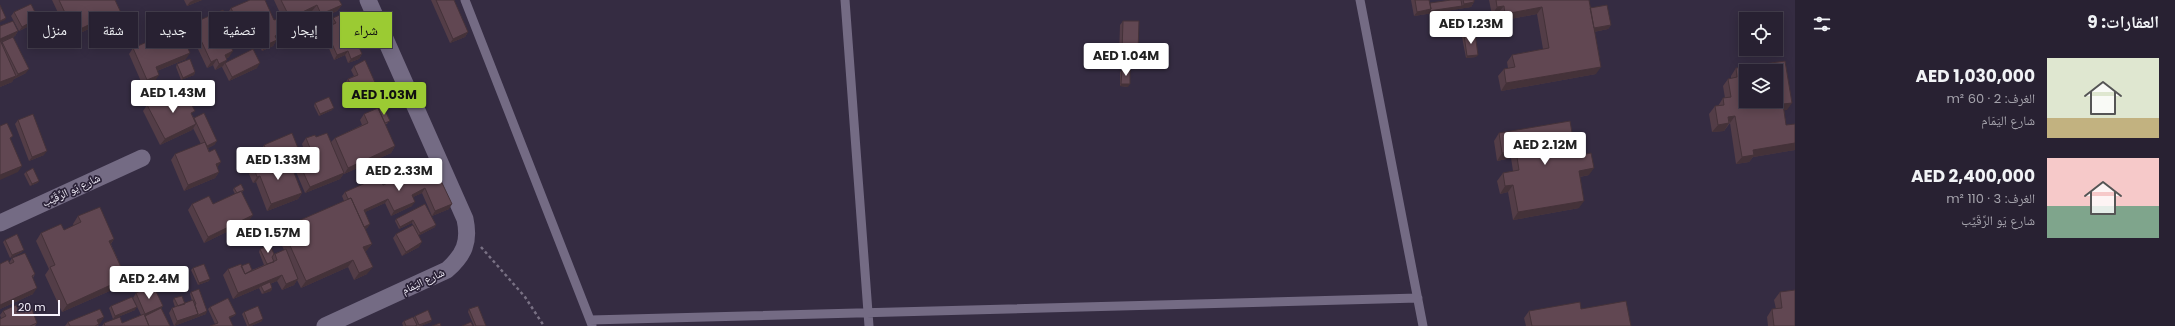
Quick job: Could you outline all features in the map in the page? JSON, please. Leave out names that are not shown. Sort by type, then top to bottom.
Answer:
[{"type":"street","points":[[368,0],[465,219],[468,233]]},
{"type":"street","name":"شارع يَو الرِّقَيِّب","points":[[0,223],[142,158]]},
{"type":"street","name":"شارع اليَمَام","points":[[325,326],[447,270],[459,260],[466,246],[468,233]]},
{"type":"lane","points":[[465,0],[591,323],[867,313],[1418,298]]},
{"type":"lane","points":[[845,0],[868,326]]},
{"type":"lane","points":[[1360,0],[1423,326]]},
{"type":"path","points":[[468,233],[526,297],[544,326]]},
{"type":"building","points":[[59,0],[115,0],[121,12],[89,12],[89,25],[81,29],[81,12],[65,12]]},
{"type":"building","points":[[250,0],[265,0],[274,20],[277,19],[277,35],[275,36],[277,40],[269,44],[269,12],[233,12],[231,8]]},
{"type":"building","points":[[281,0],[339,0],[342,5],[326,12],[320,12],[317,5],[302,12],[287,12]]},
{"type":"building","points":[[436,0],[454,0],[468,32],[453,39]]},
{"type":"building","points":[[1415,0],[1429,0],[1431,9],[1417,12]]},
{"type":"building","points":[[1461,0],[1462,6],[1429,11],[1431,9],[1430,3]]},
{"type":"building","points":[[1463,0],[1474,0],[1474,2],[1464,4]]},
{"type":"building","points":[[1496,0],[1589,0],[1601,67],[1506,83],[1504,69],[1515,67],[1512,55],[1549,48],[1542,7],[1505,14],[1504,6],[1497,7]]},
{"type":"building","points":[[31,4],[35,12],[28,12],[28,24],[22,27],[14,12]]},
{"type":"building","points":[[0,5],[6,18],[0,21]]},
{"type":"building","points":[[1607,5],[1611,25],[1594,28],[1590,8]]},
{"type":"building","points":[[340,15],[340,48],[359,48],[362,54],[351,59],[348,51],[337,55],[332,44],[332,25],[336,23],[333,18]]},
{"type":"building","points":[[209,16],[209,48],[232,48],[233,51],[225,55],[227,60],[219,64],[217,59],[211,62],[201,40],[201,20]]},
{"type":"building","points":[[13,21],[18,31],[0,39],[0,26]]},
{"type":"building","points":[[1123,21],[1139,21],[1138,52],[1122,52]]},
{"type":"building","points":[[1475,33],[1478,55],[1467,56],[1464,35]]},
{"type":"building","points":[[13,37],[29,69],[18,74],[2,42]]},
{"type":"building","points":[[0,40],[16,76],[0,82]]},
{"type":"building","points":[[146,42],[146,48],[188,48],[190,53],[156,67],[159,75],[147,80],[133,48],[138,48],[138,46]]},
{"type":"building","points":[[253,49],[260,63],[232,77],[225,63]]},
{"type":"building","points":[[190,59],[195,72],[183,78],[177,64]]},
{"type":"building","points":[[365,60],[377,87],[356,97],[348,79],[358,75],[354,66]]},
{"type":"building","points":[[1785,61],[1792,103],[1783,104],[1783,64],[1764,64]]},
{"type":"building","points":[[1736,68],[1739,68],[1739,108],[1783,108],[1783,104],[1786,125],[1795,124],[1795,143],[1753,150],[1754,155],[1742,157],[1735,116],[1728,117],[1729,123],[1718,125],[1715,106],[1724,105],[1723,98],[1731,97],[1728,79],[1737,77]]},
{"type":"building","points":[[1122,70],[1130,70],[1130,84],[1121,84]]},
{"type":"building","points":[[179,90],[183,98],[187,96],[195,111],[191,113],[196,124],[165,139],[147,105]]},
{"type":"building","points":[[329,97],[334,108],[320,114],[315,103]]},
{"type":"building","points":[[378,108],[395,146],[348,168],[335,138],[368,123],[364,114]]},
{"type":"building","points":[[384,108],[390,121],[385,123],[379,110]]},
{"type":"building","points":[[204,113],[217,141],[207,146],[194,118]]},
{"type":"building","points":[[33,114],[47,151],[32,157],[18,120]]},
{"type":"building","points":[[1570,121],[1576,156],[1591,153],[1594,168],[1579,171],[1584,201],[1518,212],[1513,185],[1505,186],[1503,173],[1519,170],[1516,151],[1502,153],[1499,133]]},
{"type":"building","points":[[7,123],[13,136],[10,138],[22,166],[0,175],[0,126]]},
{"type":"building","points":[[292,133],[298,148],[271,160],[264,145]]},
{"type":"building","points":[[327,133],[344,173],[310,187],[295,154],[310,148],[306,138],[315,135],[316,137]]},
{"type":"building","points":[[205,142],[209,152],[215,149],[221,162],[216,164],[219,172],[188,185],[175,154]]},
{"type":"building","points":[[267,160],[269,167],[289,160],[302,193],[271,204],[260,176],[257,177],[254,168],[258,166],[257,163]]},
{"type":"building","points":[[434,166],[452,204],[435,211],[425,188],[412,195],[415,202],[394,211],[388,199],[364,210],[370,224],[364,227],[351,198],[348,199],[345,192],[379,177],[383,185],[417,170],[418,174]]},
{"type":"building","points":[[33,168],[39,181],[32,184],[26,172]]},
{"type":"building","points":[[241,184],[244,190],[237,193],[234,188]]},
{"type":"building","points":[[241,191],[253,215],[208,237],[192,204],[209,196],[213,204]]},
{"type":"building","points":[[351,198],[372,244],[363,247],[373,267],[359,273],[353,260],[306,281],[282,228]]},
{"type":"building","points":[[425,204],[436,225],[420,233],[413,220],[400,227],[396,219]]},
{"type":"building","points":[[100,207],[114,239],[109,241],[126,278],[67,305],[50,267],[55,265],[41,233],[61,224],[64,230],[81,222],[78,216]]},
{"type":"building","points":[[413,225],[422,242],[406,252],[396,234]]},
{"type":"building","points":[[17,234],[24,250],[12,255],[5,240]]},
{"type":"building","points":[[270,245],[274,254],[272,257],[274,262],[267,264],[260,249]]},
{"type":"building","points":[[286,249],[298,279],[286,284],[282,275],[238,293],[228,269],[241,264],[245,274],[277,260],[275,254]]},
{"type":"building","points":[[25,253],[35,274],[32,276],[37,288],[0,305],[0,264],[8,260],[10,264],[14,262],[12,258]]},
{"type":"building","points":[[249,263],[252,270],[245,274],[241,266]]},
{"type":"building","points":[[204,264],[210,279],[199,283],[193,268]]},
{"type":"building","points":[[270,282],[272,288],[264,292],[261,286]]},
{"type":"building","points":[[153,285],[163,306],[145,314],[136,293]]},
{"type":"building","points":[[199,289],[207,311],[196,316],[198,314],[196,304],[191,292]]},
{"type":"building","points":[[1795,290],[1795,326],[1774,326],[1772,309],[1782,308],[1780,292]]},
{"type":"building","points":[[182,296],[185,304],[178,306],[174,298]]},
{"type":"building","points":[[132,297],[137,307],[115,316],[111,306]]},
{"type":"building","points":[[228,298],[236,314],[229,317],[233,326],[210,326],[218,323],[210,307]]},
{"type":"building","points":[[193,300],[198,314],[177,321],[172,308]]},
{"type":"building","points":[[1626,301],[1631,326],[1532,326],[1529,311],[1580,302],[1581,309]]},
{"type":"building","points":[[30,304],[37,323],[30,326],[0,326],[0,319],[6,316],[3,311],[16,305],[18,309]]},
{"type":"building","points":[[258,306],[263,319],[249,325],[244,312]]},
{"type":"building","points":[[478,306],[486,326],[476,326],[469,309]]},
{"type":"building","points":[[161,308],[170,326],[149,326],[145,316]]},
{"type":"building","points":[[100,309],[104,317],[97,320],[99,324],[95,326],[70,326],[68,322]]},
{"type":"building","points":[[428,310],[432,320],[419,325],[415,316]]},
{"type":"building","points":[[144,314],[149,326],[105,326],[104,323],[120,317],[122,323]]},
{"type":"building","points":[[413,317],[417,325],[406,326],[404,321]]},
{"type":"building","points":[[471,322],[473,326],[462,326]]},
{"type":"building","points":[[440,323],[441,326],[432,326]]}]
